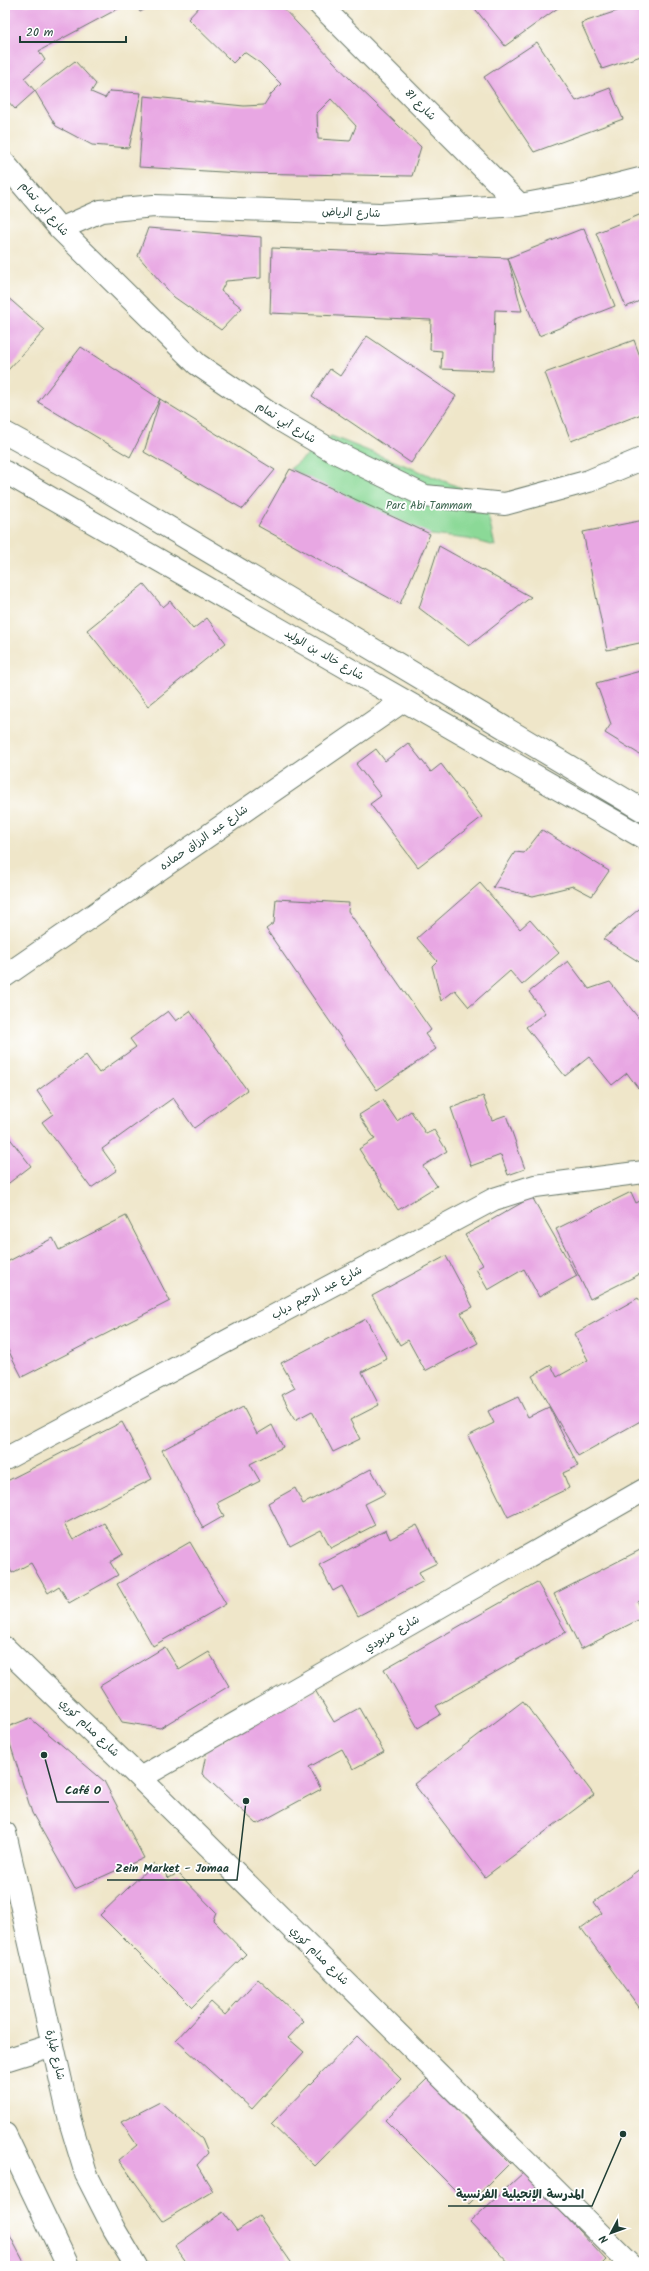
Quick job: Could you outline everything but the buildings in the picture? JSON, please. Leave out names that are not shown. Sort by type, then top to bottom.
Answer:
[{"type":"street","name":"شارع 81","points":[[320,5],[520,205]]},
{"type":"street","name":"شارع أبي تمام","points":[[5,164],[60,229],[197,364],[275,418],[331,450],[425,496],[505,504],[589,481],[644,458]]},
{"type":"street","name":"شارع الرياض","points":[[60,229],[101,211],[154,206],[380,214],[520,205],[644,178]]},
{"type":"street","points":[[5,433],[70,468],[644,811]]},
{"type":"street","name":"شارع خالد بن الوليد","points":[[5,472],[644,838]]},
{"type":"street","name":"شارع عبد الرزاق حماده","points":[[5,976],[403,700]]},
{"type":"street","name":"شارع عبد الرحيم دياب","points":[[5,1459],[494,1199],[535,1186],[644,1172]]},
{"type":"street","name":"شارع مزبودي","points":[[140,1778],[644,1490]]},
{"type":"street","name":"شارع مدام كوري","points":[[5,1648],[140,1778],[632,2266]]},
{"type":"street","name":"شارع طبارة","points":[[5,1833],[70,2121],[86,2174],[114,2229],[136,2266]]},
{"type":"street","points":[[5,2060],[53,2045]]},
{"type":"street","points":[[5,2134],[68,2266]]},
{"type":"green space","name":"Parc Abi Tammam","points":[[331,436],[484,497],[495,546],[468,539],[422,534],[290,469]]},
{"type":"place","name":"Café O","points":[[44,1755]]},
{"type":"place","name":"Zein Market - Jomaa","points":[[246,1801]]},
{"type":"place","name":"المدرسة الإنجيلية الفرنسية","points":[[623,2134]]}]
